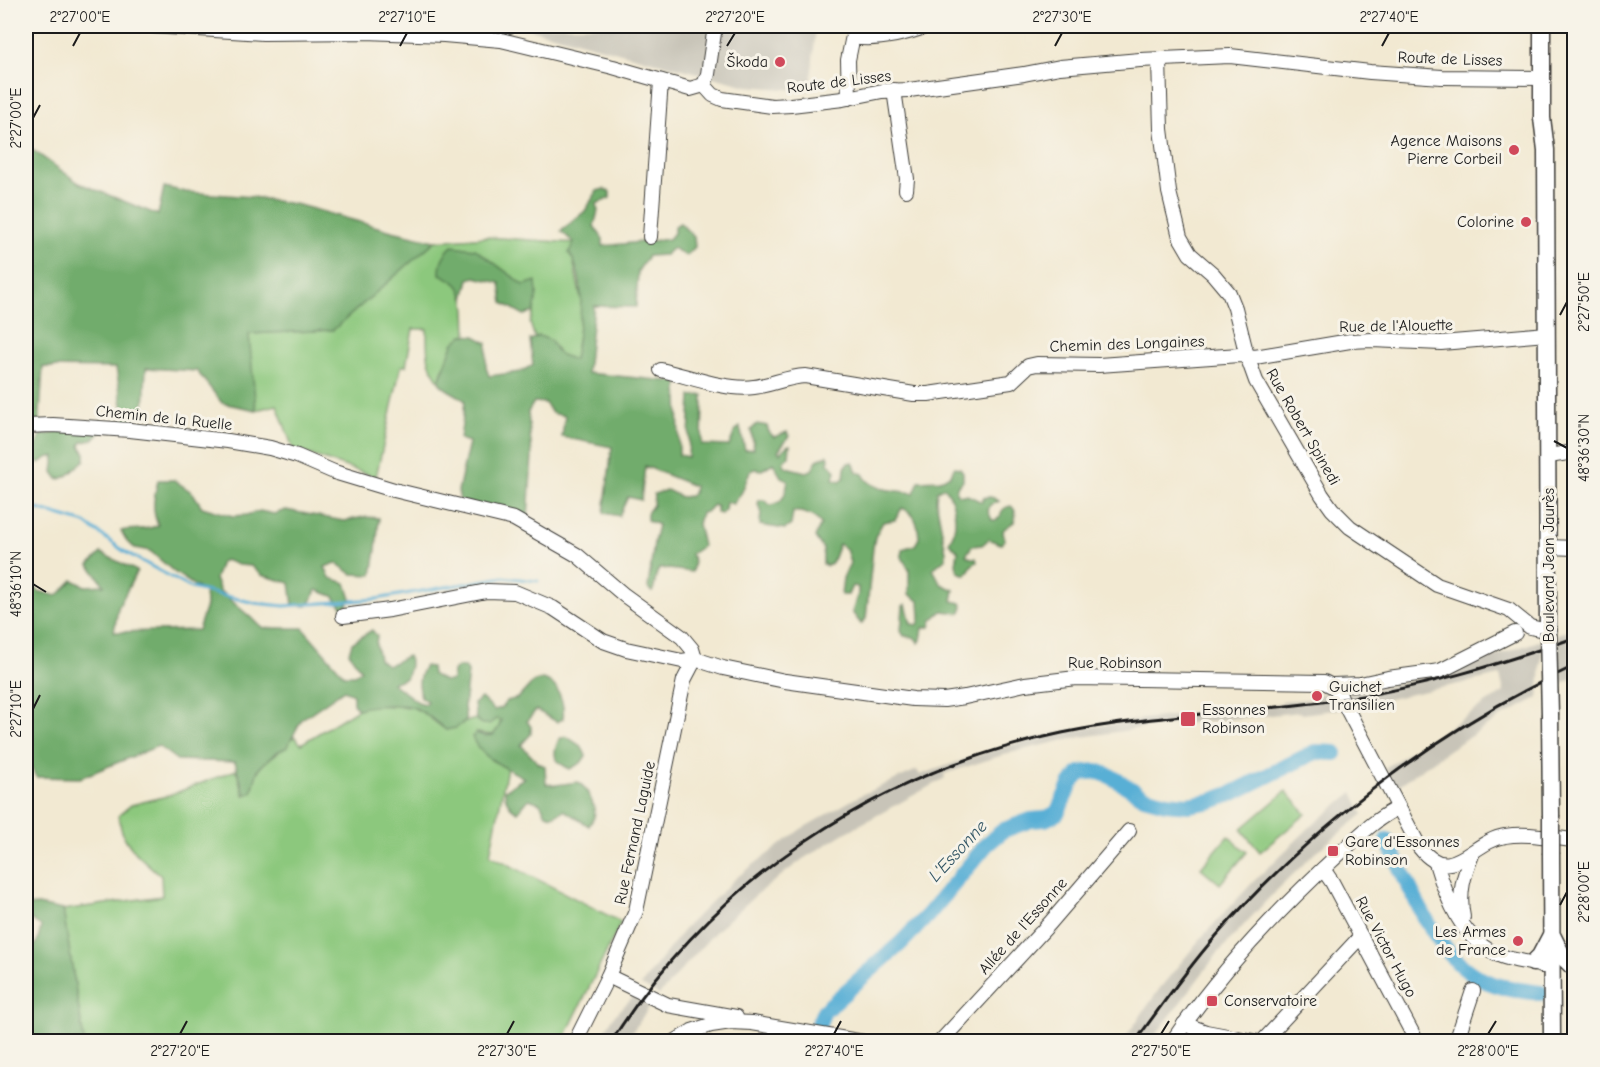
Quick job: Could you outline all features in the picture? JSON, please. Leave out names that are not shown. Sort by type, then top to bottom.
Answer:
[{"type":"main road","name":"Boulevard Jean Jaurès","points":[[1542,26],[1542,118],[1546,150],[1552,1041]]},
{"type":"main road","name":"Boulevard Jean Jaurès","points":[[1546,150],[1550,121],[1550,26]]},
{"type":"main road","points":[[1533,963],[1540,956],[1551,933]]},
{"type":"main road","points":[[1551,933],[1563,957],[1575,968]]},
{"type":"main road","points":[[1551,974],[1575,973]]},
{"type":"street","points":[[151,26],[263,33],[366,32],[487,39],[548,51],[690,89],[704,85],[708,75],[715,26]]},
{"type":"street","points":[[849,98],[849,60],[854,31],[867,39],[928,26]]},
{"type":"street","name":"Route de Lisses","points":[[704,85],[722,99],[772,105],[810,104],[872,93],[1024,74],[1060,67],[1105,62],[1230,56],[1370,72],[1442,77],[1542,78]]},
{"type":"street","name":"Rue Robert Spinedi","points":[[1159,60],[1161,129],[1169,192],[1180,237],[1190,254],[1213,274],[1229,293],[1256,381],[1327,503],[1344,521],[1437,585],[1509,610],[1521,629],[1548,631]]},
{"type":"street","points":[[650,237],[661,81]]},
{"type":"street","points":[[894,90],[907,179],[906,190]]},
{"type":"street","name":"Rue de l'Alouette","points":[[1247,356],[1255,357],[1350,341],[1441,343],[1547,334]]},
{"type":"street","name":"Chemin des Longaines","points":[[661,369],[735,388],[756,387],[787,378],[805,376],[915,394],[928,394],[1011,382],[1028,366],[1037,364],[1099,365],[1247,356]]},
{"type":"street","name":"Chemin de la Ruelle","points":[[26,426],[94,427],[179,435],[270,448],[297,456],[334,472],[394,490],[514,519],[578,555],[624,595],[682,637],[692,649],[695,659]]},
{"type":"street","points":[[1549,456],[1575,452]]},
{"type":"street","points":[[1549,547],[1575,548]]},
{"type":"street","name":"Rue Robinson","points":[[343,616],[390,610],[487,591],[515,592],[553,608],[608,643],[682,661],[695,659],[723,668],[785,681],[931,700],[965,697],[1025,684],[1076,678],[1319,681],[1333,685],[1360,684],[1440,670],[1521,629]]},
{"type":"street","name":"Rue Fernand Laguide","points":[[575,1041],[608,976],[633,919],[642,891],[684,680],[695,659]]},
{"type":"street","points":[[1333,685],[1420,848],[1430,860],[1436,863],[1456,862],[1493,839],[1511,835],[1575,840]]},
{"type":"street","points":[[1172,1041],[1213,986],[1295,894],[1367,830],[1398,808]]},
{"type":"street","name":"Allée de l'Essonne","points":[[940,1041],[1050,923],[1129,831]]},
{"type":"street","points":[[1465,928],[1461,906],[1461,887],[1473,852]]},
{"type":"street","points":[[1436,863],[1451,902],[1465,928],[1487,949],[1496,954],[1533,963],[1551,974]]},
{"type":"street","name":"Rue Victor Hugo","points":[[1323,869],[1417,1041]]},
{"type":"street","points":[[1184,1024],[1206,1032],[1261,1041],[1361,936]]},
{"type":"street","points":[[608,976],[668,1005],[708,1018],[864,1041]]},
{"type":"street","points":[[1456,1041],[1473,991]]},
{"type":"street","points":[[674,1041],[692,1031],[708,1018]]},
{"type":"shaded area","points":[[504,26],[816,26],[810,91],[747,86],[530,29]]},
{"type":"shaded area","points":[[1574,629],[1574,678],[1557,686],[1557,634]]},
{"type":"shaded area","points":[[1539,641],[1543,643],[1538,698],[1503,716],[1450,749],[1395,788],[1385,768],[1504,692],[1500,675],[1352,707],[1346,694],[1450,671]]},
{"type":"shaded area","points":[[1331,694],[1341,709],[1148,727],[1069,739],[1009,753],[944,774],[945,778],[803,859],[756,895],[716,931],[659,995],[641,985],[686,927],[736,878],[801,829],[861,795],[917,770],[920,775],[994,749],[1064,731],[1144,719],[1282,704],[1282,701],[1313,699],[1313,695]]},
{"type":"shaded area","points":[[1353,792],[1363,814],[1316,852],[1269,898],[1218,953],[1151,1041],[1123,1041],[1160,988],[1202,937],[1254,881],[1309,828]]},
{"type":"shaded area","points":[[633,997],[650,1006],[626,1041],[598,1041],[614,1016]]},
{"type":"green space","points":[[26,151],[34,151],[79,183],[158,215],[164,187],[186,192],[253,197],[299,205],[435,241],[333,330],[249,334],[256,410],[222,403],[197,371],[146,368],[144,409],[125,423],[116,368],[43,367],[39,428],[26,434]]},
{"type":"green space","points":[[604,189],[610,192],[610,198],[596,204],[598,211],[594,226],[603,239],[603,246],[669,239],[674,233],[674,227],[680,223],[694,237],[695,247],[686,256],[673,248],[665,255],[648,256],[638,271],[636,307],[594,306],[587,373],[678,382],[679,455],[688,457],[691,396],[703,395],[702,445],[729,446],[735,431],[740,427],[745,450],[754,449],[751,430],[757,424],[767,426],[774,437],[787,432],[789,436],[778,451],[780,453],[790,445],[789,456],[783,462],[786,467],[806,472],[812,470],[817,460],[828,455],[828,463],[836,471],[833,479],[840,481],[844,478],[845,468],[848,463],[853,462],[857,472],[863,474],[872,484],[886,489],[914,493],[919,481],[940,480],[951,475],[954,467],[960,468],[963,472],[963,481],[957,487],[956,492],[959,495],[967,495],[982,502],[983,498],[988,497],[999,501],[990,505],[988,511],[992,520],[1000,517],[1003,509],[1009,506],[1013,508],[1016,515],[1014,522],[1004,529],[1005,539],[1001,544],[989,539],[982,545],[972,546],[966,555],[976,558],[977,562],[972,565],[966,575],[958,572],[956,564],[958,551],[949,543],[955,525],[952,501],[944,487],[937,491],[936,500],[946,558],[933,569],[941,584],[954,590],[952,601],[961,603],[963,608],[960,613],[942,611],[932,620],[930,627],[923,628],[919,643],[914,637],[904,636],[901,631],[903,606],[906,604],[911,624],[918,625],[920,618],[919,601],[909,594],[909,570],[902,557],[902,549],[915,545],[919,538],[918,529],[913,516],[902,508],[895,520],[883,522],[875,537],[866,619],[861,624],[852,612],[858,587],[852,586],[848,595],[841,595],[843,578],[850,563],[846,549],[839,544],[832,563],[827,566],[823,564],[823,549],[815,537],[821,524],[819,521],[801,512],[793,512],[791,525],[785,529],[760,525],[759,500],[764,500],[770,505],[781,500],[784,497],[788,480],[781,477],[773,463],[762,470],[750,471],[742,492],[733,504],[726,502],[725,510],[721,514],[717,513],[717,507],[713,505],[706,512],[701,513],[698,524],[703,546],[691,554],[694,561],[692,572],[660,568],[656,574],[652,592],[648,588],[658,525],[647,520],[647,513],[653,505],[654,494],[667,490],[681,497],[690,496],[694,491],[694,486],[645,466],[641,500],[628,497],[619,516],[604,513],[612,447],[562,437],[565,416],[552,413],[545,403],[534,402],[528,412],[532,455],[528,519],[460,501],[458,491],[469,442],[460,439],[465,401],[444,388],[439,382],[453,344],[463,335],[475,336],[487,343],[486,367],[489,376],[520,372],[533,365],[530,340],[539,336],[550,340],[559,354],[574,360],[580,320],[581,291],[575,265],[569,253],[574,243],[561,231],[585,211],[597,191]]},
{"type":"green space","points":[[486,237],[574,243],[569,253],[573,259],[582,305],[574,361],[559,354],[550,340],[539,336],[535,338],[530,323],[534,312],[524,285],[475,249],[456,282],[463,293],[467,335],[463,335],[442,371],[439,381],[429,362],[427,329],[413,329],[406,366],[401,366],[376,477],[293,449],[277,405],[256,410],[248,334],[333,330],[435,241]]},
{"type":"green space","points":[[452,246],[475,249],[524,285],[536,281],[537,295],[534,312],[524,315],[503,303],[500,283],[475,277],[469,279],[464,299],[456,283],[440,274],[443,258]]},
{"type":"green space","points":[[61,429],[100,432],[93,440],[82,442],[80,446],[85,453],[85,460],[69,474],[58,479],[53,472],[55,456],[40,463],[32,460],[31,456],[41,435],[54,433]]},
{"type":"green space","points":[[158,480],[174,480],[193,493],[202,507],[233,516],[260,511],[274,514],[286,510],[344,521],[364,517],[379,518],[372,575],[352,574],[336,563],[325,567],[330,578],[346,583],[351,599],[344,609],[333,596],[316,590],[307,606],[293,605],[290,583],[261,575],[251,566],[238,565],[225,560],[221,562],[215,579],[220,591],[263,628],[303,628],[344,675],[354,675],[361,670],[349,653],[352,643],[372,630],[377,636],[379,659],[387,665],[408,656],[410,664],[406,678],[392,683],[418,702],[425,704],[427,701],[421,698],[419,685],[425,666],[431,667],[432,674],[446,681],[452,680],[453,671],[458,667],[465,667],[468,672],[464,707],[466,721],[456,728],[446,730],[423,712],[410,706],[387,705],[358,709],[353,704],[353,694],[344,690],[302,719],[287,747],[277,752],[258,769],[252,792],[245,795],[235,762],[177,760],[158,746],[80,778],[36,777],[26,758],[26,572],[38,591],[57,596],[73,580],[85,586],[104,585],[89,565],[101,553],[137,571],[118,608],[114,632],[198,630],[206,606],[205,593],[174,572],[150,551],[135,548],[128,543],[121,531],[158,525],[154,497]]},
{"type":"green space","points":[[542,679],[552,684],[559,694],[563,707],[563,719],[557,722],[536,710],[527,721],[531,727],[531,734],[521,745],[538,763],[545,766],[546,784],[578,782],[584,788],[595,813],[589,826],[564,810],[553,816],[546,814],[540,803],[529,799],[518,812],[512,809],[505,790],[524,778],[487,756],[476,745],[472,737],[476,733],[485,736],[493,735],[501,720],[496,719],[489,724],[482,724],[476,719],[474,704],[481,698],[494,710],[501,708],[507,701],[518,698],[533,682]]},
{"type":"green space","points":[[369,705],[412,707],[446,730],[476,719],[482,724],[496,719],[501,720],[493,735],[476,733],[491,760],[507,768],[490,855],[621,922],[563,1041],[84,1042],[63,910],[162,896],[161,876],[127,842],[120,825],[119,815],[131,805],[167,796],[236,770],[244,795],[252,792],[258,771],[294,736],[301,744],[358,709]]},
{"type":"green space","points":[[566,736],[582,747],[586,756],[581,763],[570,769],[557,760],[555,753],[559,739]]},
{"type":"green space","points":[[1286,791],[1306,814],[1260,852],[1241,829]]},
{"type":"green space","points":[[1228,836],[1247,852],[1220,884],[1201,868]]},
{"type":"green space","points":[[38,905],[63,910],[84,1041],[26,1041],[26,953],[37,942],[41,926],[26,916],[26,906]]},
{"type":"waterway","points":[[34,508],[85,523],[125,552],[191,588],[255,603],[284,606],[376,599],[503,577],[538,581]]},
{"type":"waterway","name":"L'Essonne","points":[[811,1042],[824,1011],[901,943],[928,915],[987,844],[1004,830],[1031,820],[1045,819],[1057,813],[1071,783],[1080,773],[1096,771],[1110,776],[1144,797],[1166,803],[1188,805],[1211,801],[1233,793],[1315,752],[1335,753]]},
{"type":"waterway","name":"L'Essonne","points":[[1387,840],[1434,933],[1460,964],[1474,975],[1490,983],[1541,993]]},
{"type":"railway","points":[[611,1042],[652,984],[698,931],[749,883],[805,841],[864,805],[927,775],[993,751],[1062,733],[1132,722],[1308,704],[1431,682],[1574,638]]},
{"type":"railway","points":[[1135,1042],[1216,936],[1294,855],[1337,818],[1381,783],[1475,719],[1574,666]]},
{"type":"place","name":"Škoda","points":[[780,62]]},
{"type":"place","name":"Agence Maisons Pierre Corbeil","points":[[1514,150]]},
{"type":"place","name":"Colorine","points":[[1526,222]]},
{"type":"place","name":"Guichet Transilien","points":[[1317,696]]},
{"type":"place","name":"Essonnes Robinson","points":[[1188,719]]},
{"type":"place","name":"Gare d'Essonnes Robinson","points":[[1333,851]]},
{"type":"place","name":"Les Armes de France","points":[[1518,941]]},
{"type":"place","name":"Conservatoire","points":[[1212,1001]]}]
